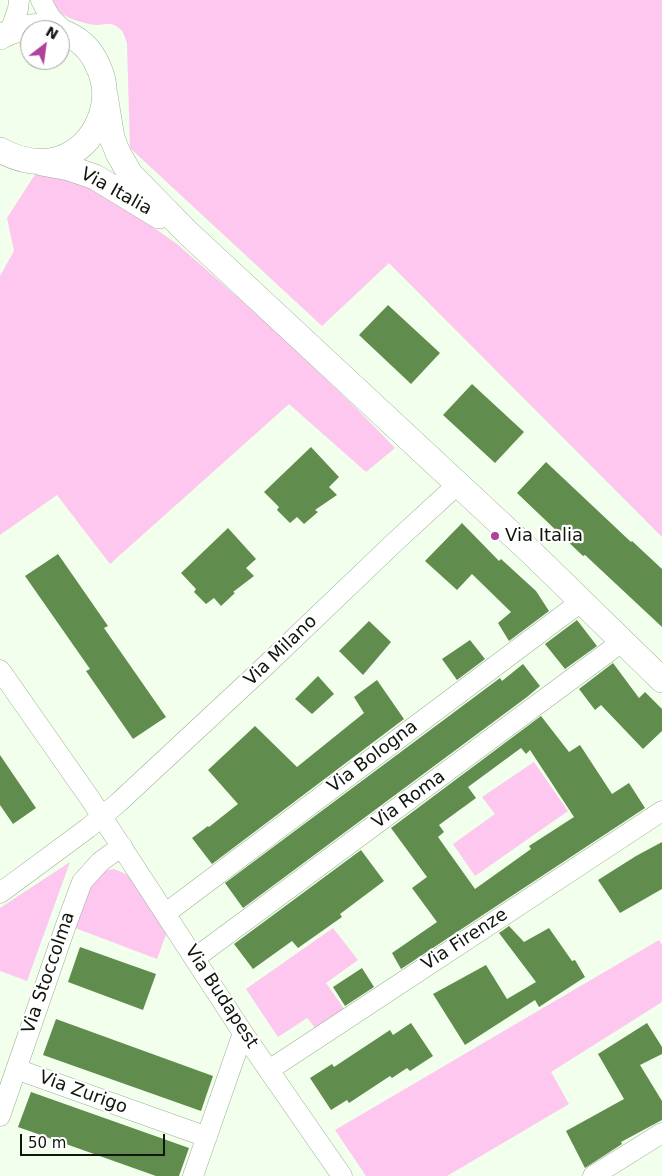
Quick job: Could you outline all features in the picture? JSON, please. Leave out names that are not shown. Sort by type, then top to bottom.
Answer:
[{"type":"main road","points":[[5,35],[20,30]]},
{"type":"main road","name":"Via Italia","points":[[70,36],[82,43],[95,58],[103,75],[112,138],[130,174],[189,234],[458,484],[582,601],[662,680]]},
{"type":"main road","points":[[38,162],[59,158],[78,149],[92,134],[102,115],[105,95]]},
{"type":"main road","name":"Via Italia","points":[[0,150],[23,160],[69,168],[95,177],[189,234]]},
{"type":"street","points":[[5,35],[18,9],[19,0]]},
{"type":"street","points":[[41,0],[52,20]]},
{"type":"street","name":"Via Milano","points":[[0,893],[88,828],[118,803],[458,484]]},
{"type":"street","name":"Via Bologna","points":[[166,913],[582,601]]},
{"type":"street","name":"Via Roma","points":[[195,958],[623,641]]},
{"type":"street","name":"Via Budapest","points":[[0,670],[102,816],[244,1033],[342,1176]]},
{"type":"street","name":"Via Firenze","points":[[269,1070],[662,811]]},
{"type":"street","name":"Via Stoccolma","points":[[0,1116],[82,882],[100,862],[122,846]]},
{"type":"street","points":[[193,1176],[244,1033]]},
{"type":"street","name":"Via Zurigo","points":[[16,1069],[207,1137]]},
{"type":"street","points":[[593,1176],[662,1133]]},
{"type":"shaded area","points":[[52,0],[662,0],[662,537],[389,263],[322,326],[130,148],[127,43],[123,33],[112,24],[94,25],[68,17],[61,13]]},
{"type":"shaded area","points":[[36,173],[67,177],[108,195],[177,244],[268,324],[395,448],[366,472],[289,404],[110,564],[57,495],[0,535],[0,276],[14,251],[7,218]]},
{"type":"shaded area","points":[[534,762],[568,811],[475,876],[453,844],[495,814],[482,797]]},
{"type":"shaded area","points":[[70,862],[27,981],[0,971],[0,908]]},
{"type":"shaded area","points":[[114,869],[126,874],[130,878],[167,932],[157,959],[75,928],[90,885],[101,871]]},
{"type":"shaded area","points":[[333,928],[358,960],[326,983],[345,1010],[317,1030],[307,1018],[278,1037],[246,989]]},
{"type":"shaded area","points":[[659,940],[662,945],[662,1002],[551,1072],[569,1104],[447,1176],[366,1176],[335,1130]]},
{"type":"building","points":[[388,305],[440,353],[411,384],[359,335]]},
{"type":"building","points":[[472,384],[524,432],[495,463],[443,415]]},
{"type":"building","points":[[311,447],[339,477],[329,487],[337,495],[315,510],[318,512],[304,524],[297,517],[290,523],[277,510],[279,507],[264,492]]},
{"type":"building","points":[[546,462],[662,569],[662,627],[517,493]]},
{"type":"building","points":[[462,523],[499,561],[501,559],[536,591],[549,611],[509,641],[498,623],[511,612],[472,574],[457,590],[425,561]]},
{"type":"building","points":[[228,528],[256,559],[246,568],[254,576],[233,592],[235,593],[221,606],[214,598],[206,604],[194,592],[196,589],[181,573]]},
{"type":"building","points":[[58,554],[108,626],[104,628],[166,717],[133,739],[86,671],[90,669],[25,576]]},
{"type":"building","points":[[577,620],[597,646],[565,669],[545,644]]},
{"type":"building","points":[[369,621],[391,642],[363,675],[339,651]]},
{"type":"building","points":[[470,640],[485,659],[457,680],[442,659]]},
{"type":"building","points":[[613,663],[639,698],[645,692],[662,709],[662,731],[643,749],[601,705],[595,710],[579,689]]},
{"type":"building","points":[[523,664],[540,686],[243,908],[225,883],[500,678],[502,681]]},
{"type":"building","points":[[318,676],[334,694],[312,714],[295,699]]},
{"type":"building","points":[[377,680],[404,719],[212,864],[192,838],[238,804],[208,770],[255,726],[297,767],[364,713],[354,697]]},
{"type":"building","points":[[541,716],[569,752],[580,745],[612,794],[629,783],[645,808],[401,969],[392,953],[437,922],[412,888],[427,877],[391,828]],"holes":[[[521,748],[526,754],[530,750],[574,817],[529,846],[531,849],[475,889],[438,837],[444,832],[439,825],[476,798],[468,787]]]},
{"type":"building","points":[[0,755],[36,808],[13,824],[0,805]]},
{"type":"building","points":[[662,842],[662,889],[620,913],[598,880]]},
{"type":"building","points":[[361,850],[384,881],[340,914],[342,917],[298,948],[292,941],[253,969],[234,944]]},
{"type":"building","points":[[509,926],[524,942],[549,928],[572,961],[575,960],[585,977],[539,1007],[535,1000],[465,1045],[433,994],[486,965],[507,999],[536,982],[499,933]]},
{"type":"building","points":[[80,947],[156,974],[143,1010],[68,982]]},
{"type":"building","points":[[362,968],[374,987],[345,1006],[333,987]]},
{"type":"building","points":[[56,1019],[213,1076],[201,1111],[43,1055]]},
{"type":"building","points":[[411,1023],[433,1056],[410,1071],[407,1068],[392,1078],[390,1076],[349,1103],[347,1100],[331,1110],[310,1078],[332,1064],[334,1067],[390,1030],[393,1035]]},
{"type":"building","points":[[647,1023],[662,1047],[662,1054],[640,1065],[662,1101],[662,1120],[621,1142],[622,1144],[585,1168],[566,1131],[624,1099],[598,1054]]},
{"type":"building","points":[[31,1092],[189,1148],[179,1176],[156,1176],[18,1127]]},
{"type":"place","name":"Via Italia","points":[[495,536]]}]
